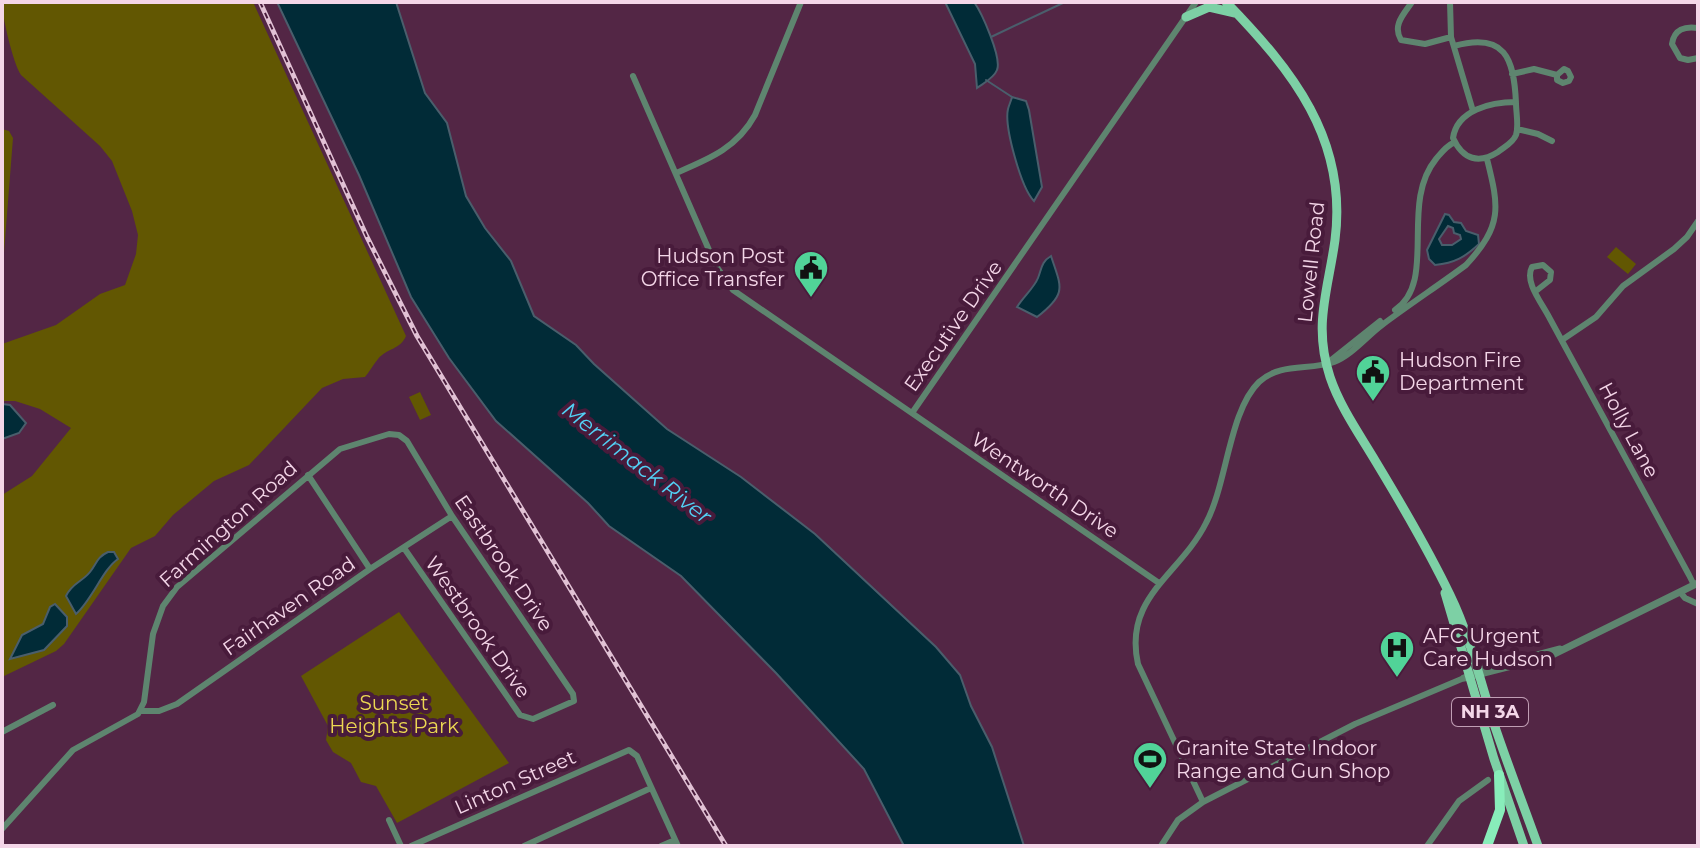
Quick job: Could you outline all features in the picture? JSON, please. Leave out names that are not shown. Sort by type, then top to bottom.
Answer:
[{"type":"highway","points":[[1487,846],[1499,815],[1499,775]]},
{"type":"main road","name":"Lowell Road","points":[[1226,2],[1273,51],[1300,89],[1318,123],[1332,164],[1337,211],[1334,248],[1321,313],[1320,328],[1326,364],[1344,408],[1442,578],[1499,775],[1524,846]]},
{"type":"main road","points":[[1186,17],[1209,7],[1238,14]]},
{"type":"main road","name":"Lowell Road","points":[[1471,675],[1500,742],[1538,846]]},
{"type":"street","points":[[676,173],[721,153],[746,130],[801,2]]},
{"type":"street","name":"Executive Drive","points":[[633,76],[716,266],[729,285],[912,413],[1196,2]]},
{"type":"street","points":[[1412,2],[1397,25],[1401,40],[1425,44],[1451,37]]},
{"type":"street","points":[[1450,2],[1451,37],[1473,111]]},
{"type":"street","points":[[1698,28],[1682,28],[1672,41],[1673,49],[1680,58],[1698,58]]},
{"type":"street","points":[[1454,46],[1476,40],[1497,46],[1505,54],[1512,74],[1516,102],[1517,129],[1513,140],[1487,159],[1467,157],[1455,142],[1457,124],[1473,111],[1516,102]]},
{"type":"street","points":[[1512,74],[1534,69],[1557,75]]},
{"type":"street","points":[[1517,129],[1552,141]]},
{"type":"street","points":[[1326,364],[1401,307],[1412,291],[1417,267],[1421,185],[1432,164],[1445,148],[1455,142]]},
{"type":"street","points":[[1203,802],[1142,675],[1135,653],[1138,618],[1159,583],[1197,539],[1209,519],[1243,406],[1263,379],[1279,371],[1326,364],[1342,357],[1466,265],[1478,252],[1496,219],[1497,207],[1487,159]]},
{"type":"street","points":[[1562,340],[1596,317],[1623,286],[1695,231],[1698,221]]},
{"type":"street","points":[[1535,265],[1543,265],[1551,272],[1550,280],[1536,291],[1529,273],[1535,265]]},
{"type":"street","points":[[1412,291],[1419,300]]},
{"type":"street","name":"Holly Lane","points":[[1536,291],[1696,584]]},
{"type":"street","name":"Wentworth Drive","points":[[912,413],[1159,583]]},
{"type":"street","name":"Farmington Road","points":[[141,711],[153,634],[169,596],[308,475],[345,447],[389,434],[399,435],[407,441]]},
{"type":"street","name":"Eastbrook Drive","points":[[407,441],[452,516],[573,694],[574,701]]},
{"type":"street","points":[[308,475],[370,569]]},
{"type":"street","name":"Fairhaven Road","points":[[141,711],[159,711],[177,704],[370,569],[452,516]]},
{"type":"street","name":"Westbrook Drive","points":[[404,548],[520,715],[533,719],[574,701]]},
{"type":"street","points":[[1161,846],[1178,820],[1203,802],[1355,724],[1471,675],[1543,659],[1696,584]]},
{"type":"street","points":[[1680,592],[1698,604]]},
{"type":"street","points":[[2,732],[53,705]]},
{"type":"street","points":[[2,829],[73,750],[93,737],[132,720],[141,711]]},
{"type":"street","name":"Linton Street","points":[[411,846],[622,751],[632,751],[637,756],[651,788]]},
{"type":"street","points":[[1427,846],[1459,801],[1488,780]]},
{"type":"street","points":[[524,846],[651,788],[676,843],[661,846]]},
{"type":"street","points":[[389,820],[401,846]]},
{"type":"green space","points":[[2,2],[253,2],[406,336],[376,361],[365,377],[343,379],[322,388],[249,465],[214,481],[173,515],[155,536],[131,548],[64,644],[56,651],[2,677],[2,495],[32,476],[71,428],[40,409],[15,401],[2,401],[2,344],[56,325],[100,294],[125,285],[136,254],[138,235],[112,161],[100,146],[21,75],[8,39]]},
{"type":"green space","points":[[2,129],[9,131],[13,138],[2,278]]},
{"type":"green space","points":[[1616,247],[1636,264],[1628,274],[1607,257]]},
{"type":"green space","points":[[420,392],[431,415],[420,420],[409,397]]},
{"type":"green space","name":"Sunset Heights Park","points":[[399,612],[509,763],[397,823],[376,786],[361,782],[351,763],[333,752],[326,740],[328,726],[301,676]]},
{"type":"water","name":"Merrimack River","points":[[277,2],[396,2],[425,93],[447,123],[466,196],[485,228],[511,261],[534,316],[576,345],[667,429],[741,477],[815,534],[936,647],[960,675],[971,706],[992,747],[1024,846],[904,846],[864,769],[776,673],[681,576],[609,526],[588,503],[496,421],[449,358],[411,297],[359,175]]},
{"type":"water","points":[[945,2],[974,2],[990,36],[997,56],[997,70],[977,88],[975,64]]},
{"type":"water","points":[[1012,97],[1026,101],[1029,110],[1042,187],[1034,201],[1024,184],[1011,142],[1007,117]]},
{"type":"water","points":[[1445,214],[1454,222],[1461,223],[1466,231],[1478,235],[1479,244],[1448,263],[1435,265],[1429,259],[1427,250]],"holes":[[[1448,226],[1461,239],[1452,245],[1442,245],[1439,239]]]},
{"type":"water","points":[[1051,256],[1059,283],[1058,295],[1037,317],[1017,307]]},
{"type":"water","points":[[2,404],[10,405],[26,423],[19,433],[2,439]]},
{"type":"water","points":[[108,552],[114,552],[118,559],[76,614],[66,596]]},
{"type":"water","points":[[55,604],[67,617],[67,626],[44,650],[10,659],[22,635],[43,624],[50,607]]},
{"type":"waterway","points":[[991,37],[1065,2]]},
{"type":"waterway","points":[[986,80],[1012,97]]},
{"type":"railway","points":[[260,2],[367,237],[417,336],[726,846]]},
{"type":"place","name":"Hudson Post Office Transfer","points":[[811,299]]},
{"type":"place","name":"Hudson Fire Department","points":[[1373,403]]},
{"type":"place","name":"AFC Urgent Care Hudson","points":[[1397,679]]},
{"type":"place","name":"Granite State Indoor Range and Gun Shop","points":[[1150,790]]}]
